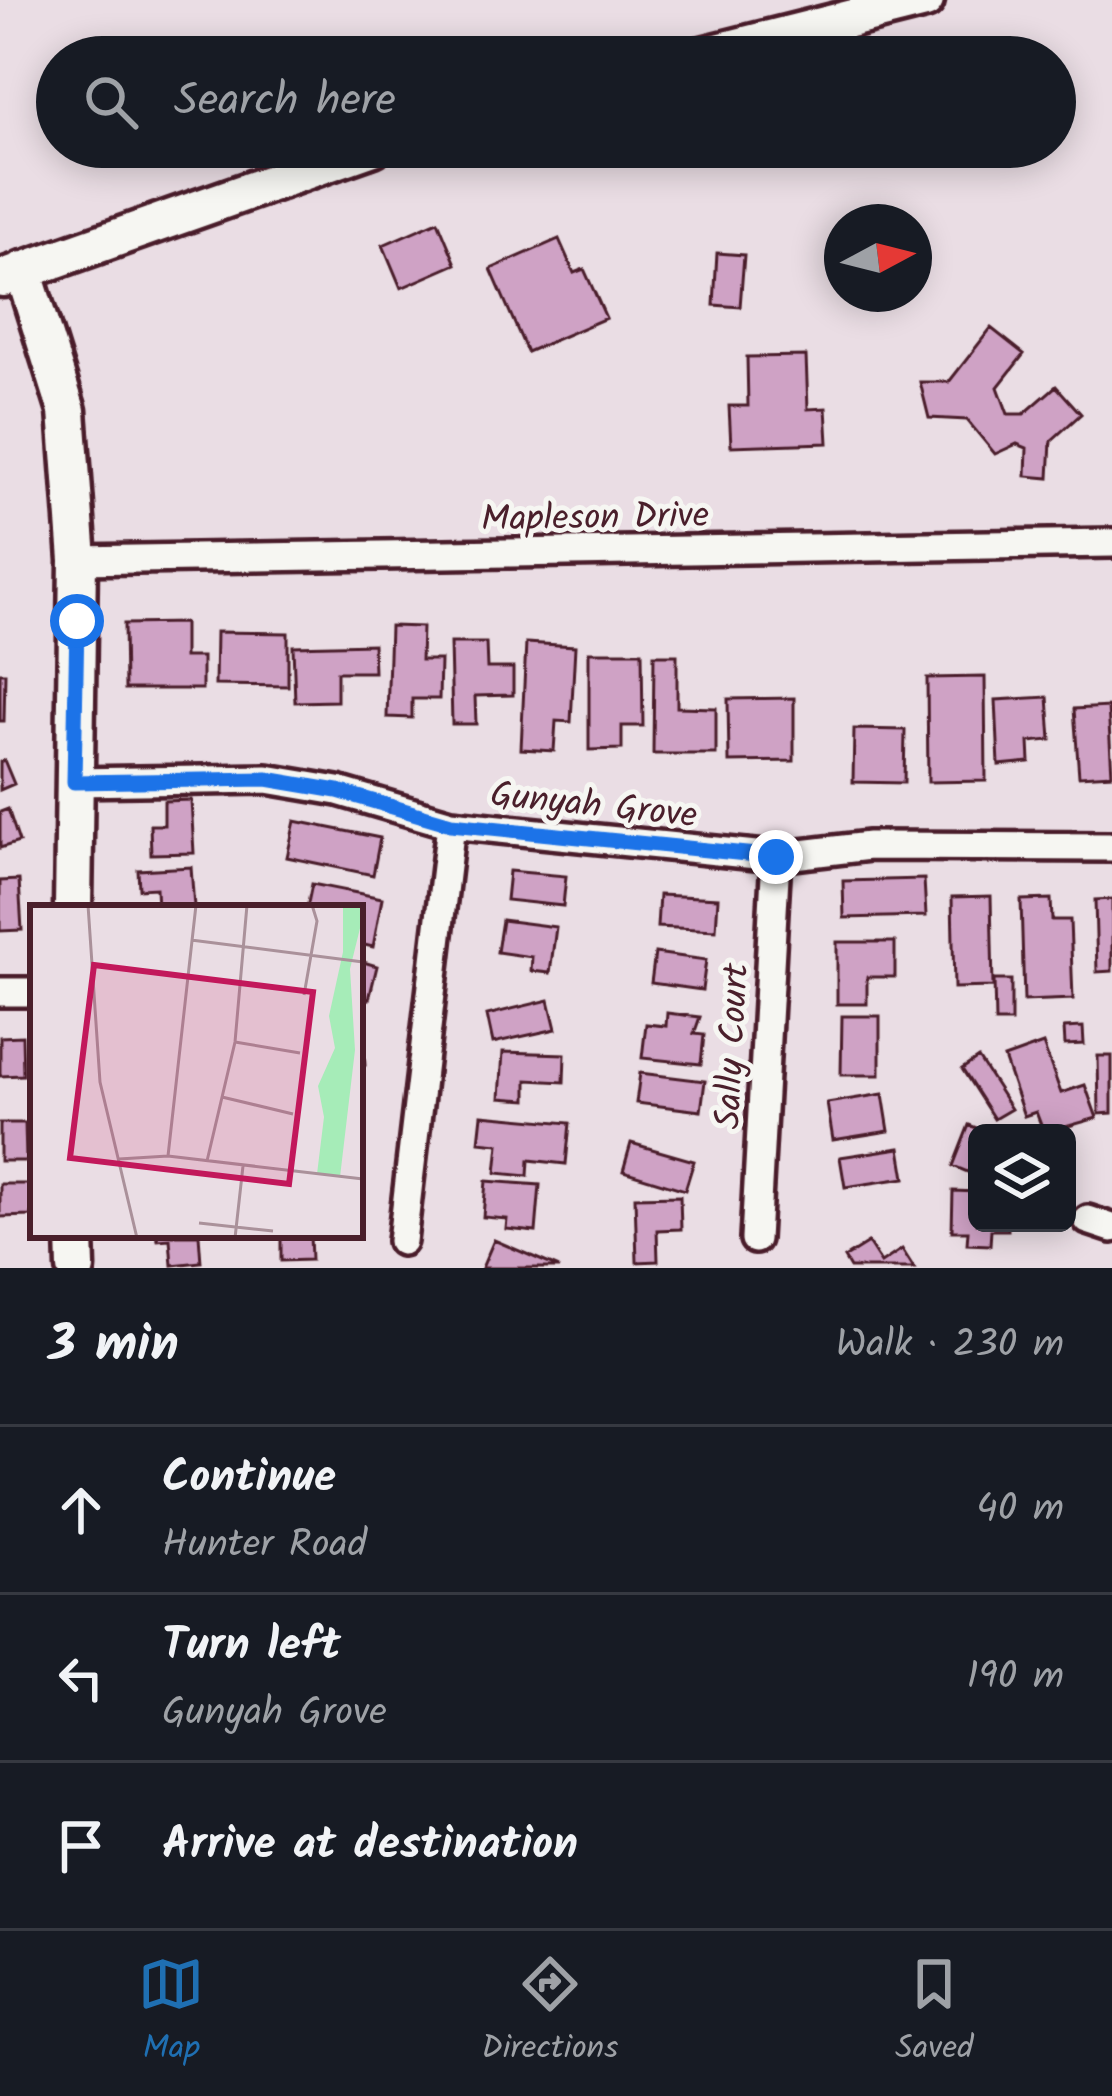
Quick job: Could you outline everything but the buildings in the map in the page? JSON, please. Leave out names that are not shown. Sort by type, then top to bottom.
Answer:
[{"type":"street","points":[[782,36],[925,0]]},
{"type":"street","points":[[73,905],[78,560],[68,411],[11,275],[314,168]]},
{"type":"street","name":"Mapleson Drive","points":[[78,560],[1112,543]]},
{"type":"street","name":"Gunyah Grove","points":[[74,782],[267,779],[338,791],[451,824],[776,857],[869,846],[1112,847]]},
{"type":"street","points":[[402,1240],[451,824]]},
{"type":"street","name":"Sally Court","points":[[755,1239],[776,857]]},
{"type":"street","points":[[75,1238],[76,1268]]},
{"type":"route","points":[[77,621],[74,782],[267,779],[338,791],[410,816],[451,824],[776,857]]}]
